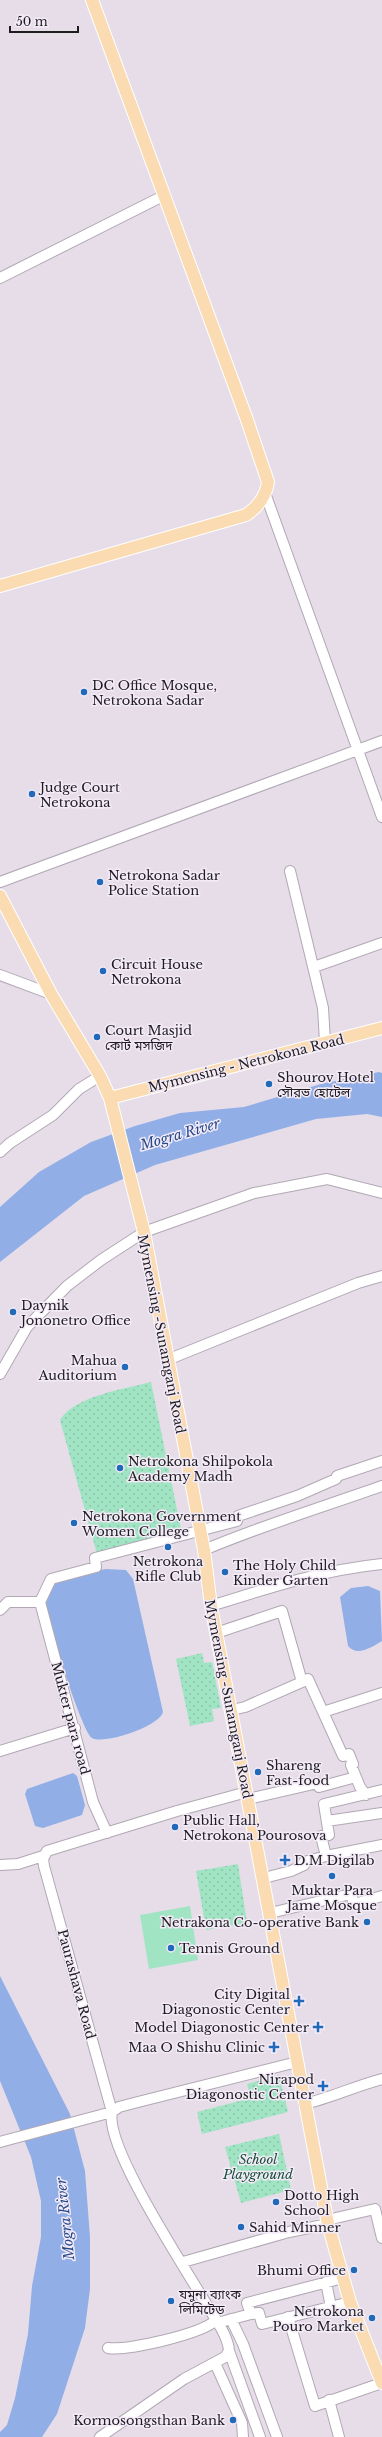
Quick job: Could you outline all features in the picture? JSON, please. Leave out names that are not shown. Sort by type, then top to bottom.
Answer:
[{"type":"main road","points":[[0,586],[246,515],[254,510],[265,493],[268,482],[165,195],[92,0]]},
{"type":"main road","name":"Mymensing -Sunamganj Road","points":[[0,896],[51,994],[100,1076],[110,1098],[142,1227],[204,1550],[211,1606],[264,1878],[304,2104],[327,2222],[350,2302],[379,2366],[382,2383]]},
{"type":"main road","name":"Mymensing - Netrokona Road","points":[[110,1098],[382,1028]]},
{"type":"street","points":[[0,278],[165,195]]},
{"type":"street","points":[[265,493],[382,817]]},
{"type":"street","points":[[0,882],[382,741]]},
{"type":"street","points":[[290,871],[323,1008],[325,1042]]},
{"type":"street","points":[[314,967],[382,943]]},
{"type":"street","points":[[0,975],[51,994]]},
{"type":"street","points":[[0,1152],[53,1115],[79,1088],[100,1076]]},
{"type":"street","points":[[0,1374],[27,1327],[67,1286],[142,1227],[254,1193],[328,1179],[382,1194]]},
{"type":"street","points":[[167,1360],[358,1283],[382,1276]]},
{"type":"street","points":[[0,1610],[8,1602],[40,1602],[51,1579],[96,1567],[95,1558],[237,1521],[238,1516],[297,1496],[336,1479],[337,1476],[382,1461]]},
{"type":"street","points":[[204,1550],[239,1535],[382,1489]]},
{"type":"street","points":[[211,1606],[290,1581],[355,1566],[382,1564]]},
{"type":"street","name":"Mukter para road","points":[[40,1602],[93,1802],[107,1833]]},
{"type":"street","points":[[216,1633],[282,1611],[302,1682]]},
{"type":"street","points":[[232,1710],[244,1707],[308,1679],[343,1756],[349,1754],[356,1777],[366,1795]]},
{"type":"street","points":[[323,1712],[382,1693]]},
{"type":"street","points":[[0,1750],[74,1728]]},
{"type":"street","points":[[0,1865],[18,1864],[44,1856],[47,1851],[107,1833],[248,1796],[318,1783],[319,1787],[356,1777]]},
{"type":"street","points":[[326,1856],[321,1836],[329,1835],[324,1804],[382,1790]]},
{"type":"street","points":[[327,1821],[382,1813]]},
{"type":"street","points":[[264,1878],[291,1871],[304,1865],[304,1862],[382,1845]]},
{"type":"street","name":"Paurashava Road","points":[[44,1856],[44,1866],[112,2112],[114,2130],[134,2181],[183,2262],[216,2321],[230,2351],[260,2437]]},
{"type":"street","points":[[270,1913],[352,1894],[354,1904],[382,1896]]},
{"type":"street","points":[[5,2142],[99,2116],[112,2112],[119,2107],[297,2062]]},
{"type":"street","points":[[304,2104],[325,2099],[335,2093],[382,2079]]},
{"type":"street","points":[[183,2262],[375,2209],[379,2211],[382,2238]]},
{"type":"street","points":[[251,2314],[247,2303],[343,2278]]},
{"type":"street","points":[[326,2282],[331,2307]]},
{"type":"street","points":[[108,2348],[130,2348],[202,2329],[216,2321],[251,2314],[259,2313],[262,2324],[350,2302]]},
{"type":"street","points":[[288,2318],[315,2406],[382,2383]]},
{"type":"street","points":[[232,2319],[243,2344],[277,2437]]},
{"type":"street","points":[[100,2437],[184,2379],[225,2358],[230,2351]]},
{"type":"street","points":[[215,2363],[242,2423],[242,2437]]},
{"type":"street","points":[[329,2400],[339,2437]]},
{"type":"green space","points":[[151,1382],[182,1534],[97,1554],[60,1420],[76,1405],[88,1399]]},
{"type":"green space","points":[[202,1653],[204,1663],[212,1662],[221,1708],[212,1709],[214,1721],[190,1726],[176,1659]]},
{"type":"green space","points":[[238,1864],[247,1923],[206,1930],[196,1871]]},
{"type":"green space","name":"Tennis Ground","points":[[190,1906],[198,1960],[149,1969],[140,1915]]},
{"type":"green space","points":[[279,2075],[288,2112],[202,2134],[197,2112],[251,2098],[247,2084]]},
{"type":"green space","name":"School Playground","points":[[279,2134],[291,2190],[241,2203],[225,2147]]},
{"type":"water","name":"Mogra River","points":[[379,1072],[382,1073],[382,1117],[367,1114],[316,1119],[155,1165],[84,1196],[0,1262],[0,1207],[39,1172],[91,1142],[135,1126],[180,1113],[244,1107],[321,1084]]},
{"type":"water","points":[[106,1569],[126,1570],[133,1579],[163,1712],[160,1717],[152,1723],[131,1733],[108,1739],[98,1739],[92,1738],[80,1716],[57,1649],[47,1610],[46,1600],[54,1584],[58,1580],[78,1573]]},
{"type":"water","points":[[368,1586],[380,1591],[382,1641],[365,1650],[356,1651],[348,1646],[340,1597],[351,1588]]},
{"type":"water","points":[[73,1773],[77,1776],[85,1805],[82,1815],[43,1828],[35,1826],[25,1794],[27,1789]]},
{"type":"water","name":"Mogra River","points":[[0,1976],[70,2114],[85,2171],[90,2237],[90,2289],[85,2328],[57,2414],[42,2437],[0,2437],[0,2432],[7,2425],[15,2398],[28,2334],[32,2286],[41,2237],[41,2201],[31,2157],[0,2081]]},
{"type":"place","name":"DC Office Mosque, Netrokona Sadar","points":[[84,692]]},
{"type":"place","name":"Judge Court Netrokona","points":[[32,794]]},
{"type":"place","name":"Netrokona Sadar Police Station","points":[[100,882]]},
{"type":"place","name":"Circuit House Netrokona","points":[[103,971]]},
{"type":"place","name":"Court Masjid কোর্ট মসজিদ","points":[[97,1037]]},
{"type":"place","name":"Shourov Hotel সৌরভ হোটেল","points":[[269,1084]]},
{"type":"place","name":"Daynik Jononetro Office","points":[[13,1312]]},
{"type":"place","name":"Mahua Auditorium","points":[[125,1367]]},
{"type":"place","name":"Netrokona Shilpokola Academy Madh","points":[[120,1468]]},
{"type":"place","name":"Netrokona Government Women College","points":[[74,1523]]},
{"type":"place","name":"Netrokona Rifle Club","points":[[168,1547]]},
{"type":"place","name":"The Holy Child Kinder Garten","points":[[225,1572]]},
{"type":"place","name":"Shareng Fast-food","points":[[258,1772]]},
{"type":"place","name":"Public Hall, Netrokona Pourosova","points":[[175,1827]]},
{"type":"place","name":"D.M Digilab","points":[[285,1860]]},
{"type":"place","name":"Muktar Para Jame Mosque","points":[[332,1876]]},
{"type":"place","name":"Netrakona Co-operative Bank","points":[[367,1922]]},
{"type":"place","name":"Tennis Ground","points":[[171,1948]]},
{"type":"place","name":"City Digital Diagonostic Center","points":[[299,2001]]},
{"type":"place","name":"Model Diagonostic Center","points":[[318,2027]]},
{"type":"place","name":"Maa O Shishu Clinic","points":[[274,2047]]},
{"type":"place","name":"Nirapod Diagonostic Center","points":[[323,2086]]},
{"type":"place","name":"Dotto High School","points":[[276,2202]]},
{"type":"place","name":"Sahid Minner","points":[[241,2227]]},
{"type":"place","name":"Bhumi Office","points":[[354,2270]]},
{"type":"place","name":"যমুনা ব্যাংক লিমিটেড","points":[[171,2301]]},
{"type":"place","name":"Netrokona Pouro Market","points":[[372,2318]]},
{"type":"place","name":"Kormosongsthan Bank","points":[[233,2420]]}]
